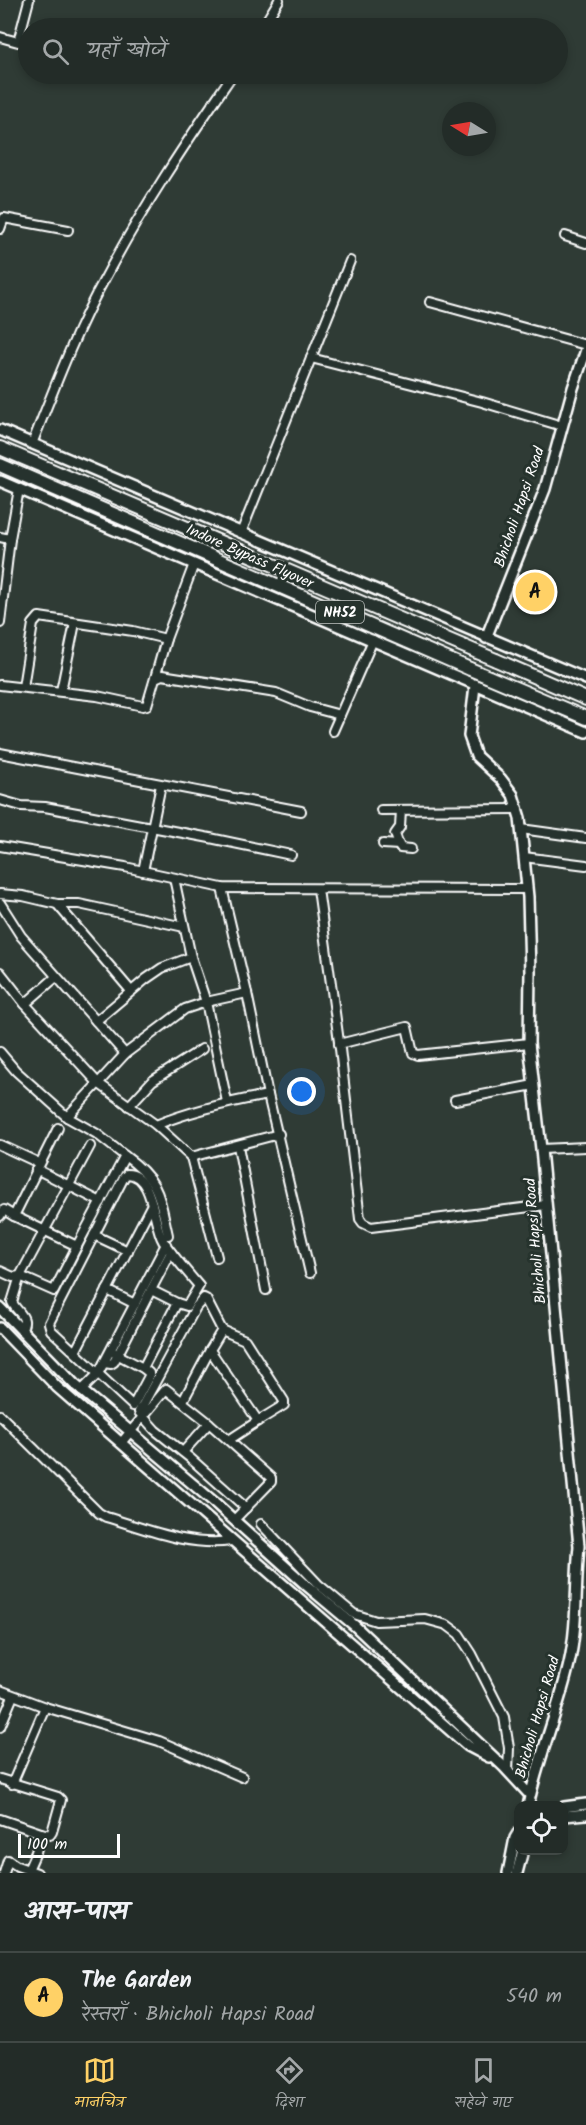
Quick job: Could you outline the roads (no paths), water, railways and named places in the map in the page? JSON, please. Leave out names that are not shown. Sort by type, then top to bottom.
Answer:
[{"type":"highway","name":"Indore Bypass Flyover","points":[[0,448],[586,699]]},
{"type":"highway","name":"Indore Bypass Flyover","points":[[0,465],[586,718]]},
{"type":"street","points":[[24,18],[29,0]]},
{"type":"street","points":[[268,18],[279,0]]},
{"type":"street","points":[[0,37],[18,42]]},
{"type":"street","points":[[32,444],[102,282],[167,171],[226,84]]},
{"type":"street","points":[[0,229],[4,218],[68,230]]},
{"type":"street","points":[[565,237],[586,243]]},
{"type":"street","points":[[241,533],[350,261]]},
{"type":"street","points":[[430,302],[586,345]]},
{"type":"street","name":"Bhicholi Hapsi Road","points":[[486,638],[545,489],[586,350]]},
{"type":"street","points":[[311,358],[482,402],[562,426]]},
{"type":"street","points":[[0,430],[586,680]]},
{"type":"street","points":[[0,481],[586,732]]},
{"type":"street","points":[[0,623],[3,580],[19,489]]},
{"type":"street","points":[[0,537],[10,539]]},
{"type":"street","points":[[0,685],[98,696],[147,705],[166,639],[194,564]]},
{"type":"street","points":[[23,687],[33,624],[39,617],[133,630],[166,639]]},
{"type":"street","points":[[61,691],[75,623]]},
{"type":"street","points":[[333,731],[373,640]]},
{"type":"street","points":[[155,678],[162,675],[276,693],[310,707],[340,715]]},
{"type":"street","name":"Bhicholi Hapsi Road","points":[[475,686],[469,736],[476,756],[501,779],[513,795],[521,829],[527,889],[530,972],[529,1042],[582,1545],[576,1572],[576,1618],[569,1664],[529,1801]]},
{"type":"street","points":[[0,753],[301,811]]},
{"type":"street","points":[[143,871],[161,785]]},
{"type":"street","points":[[0,800],[21,806],[45,807],[291,855]]},
{"type":"street","points":[[381,810],[518,809]]},
{"type":"street","points":[[401,810],[400,827],[395,834],[400,848],[411,849]]},
{"type":"street","points":[[521,829],[586,838]]},
{"type":"street","points":[[383,844],[399,845]]},
{"type":"street","points":[[0,846],[143,871],[222,888],[527,889]]},
{"type":"street","points":[[524,857],[586,865]]},
{"type":"street","points":[[174,878],[191,957],[206,1002],[228,1102]]},
{"type":"street","points":[[222,888],[310,1273]]},
{"type":"street","points":[[318,889],[360,1219],[371,1227],[546,1205]]},
{"type":"street","points":[[0,894],[23,896],[57,904],[79,904],[184,927]]},
{"type":"street","points":[[0,903],[21,936],[125,1054]]},
{"type":"street","points":[[57,904],[131,992]]},
{"type":"street","points":[[96,1020],[162,969],[191,957]]},
{"type":"street","points":[[0,972],[25,1004],[98,1083],[156,1125],[191,1157],[217,1257]]},
{"type":"street","points":[[25,1004],[56,977]]},
{"type":"street","points":[[67,1117],[125,1054],[184,1009],[247,993]]},
{"type":"street","points":[[339,1044],[407,1027],[413,1053],[418,1055],[529,1042]]},
{"type":"street","points":[[129,1106],[152,1081],[202,1049]]},
{"type":"street","points":[[0,1052],[16,1071],[67,1117],[96,1134],[142,1168],[152,1180],[160,1200],[168,1235]]},
{"type":"street","points":[[455,1100],[534,1085]]},
{"type":"street","points":[[156,1125],[185,1113],[268,1095]]},
{"type":"street","points":[[14,1216],[58,1128]]},
{"type":"street","points":[[191,1157],[279,1134]]},
{"type":"street","points":[[0,1145],[101,1202]]},
{"type":"street","points":[[21,1330],[25,1321],[24,1317],[12,1302],[20,1276],[90,1146]]},
{"type":"street","points":[[238,1146],[266,1290]]},
{"type":"street","points":[[541,1149],[586,1147]]},
{"type":"street","points":[[0,1271],[13,1277],[20,1276],[54,1291],[125,1156]]},
{"type":"street","points":[[111,1351],[147,1370],[149,1376],[133,1406],[51,1330],[49,1323],[127,1174],[135,1175],[145,1186],[159,1231],[166,1244],[199,1286],[187,1306],[151,1290]]},
{"type":"street","points":[[75,1352],[152,1204]]},
{"type":"street","points":[[2,1211],[77,1246]]},
{"type":"street","points":[[94,1235],[128,1251]]},
{"type":"street","points":[[81,1391],[98,1374],[105,1362],[166,1244]]},
{"type":"street","points":[[105,1362],[111,1364],[119,1355],[171,1252]]},
{"type":"street","points":[[107,1290],[135,1304]]},
{"type":"street","points":[[229,1440],[284,1405],[284,1401],[245,1340],[222,1330],[206,1299],[200,1300],[139,1412],[155,1430],[246,1508]]},
{"type":"street","points":[[143,1368],[177,1303]]},
{"type":"street","points":[[0,1308],[81,1391],[131,1431],[355,1626],[508,1771],[530,1795]]},
{"type":"street","points":[[0,1328],[57,1387],[231,1541],[468,1746],[497,1761]]},
{"type":"street","points":[[183,1401],[222,1330]]},
{"type":"street","points":[[210,1350],[258,1421]]},
{"type":"street","points":[[121,1443],[166,1389],[209,1423],[272,1479],[234,1521]]},
{"type":"street","points":[[0,1416],[99,1514],[180,1540],[213,1544],[231,1541]]},
{"type":"street","points":[[183,1452],[209,1423]]},
{"type":"street","points":[[261,1524],[310,1576],[354,1614],[376,1621],[425,1619],[447,1625],[459,1634],[482,1672],[504,1717],[509,1748],[508,1771]]},
{"type":"street","points":[[0,1690],[45,1707],[159,1741],[242,1777]]},
{"type":"street","points":[[0,1727],[14,1696]]},
{"type":"street","points":[[12,1784],[45,1707]]},
{"type":"street","points":[[0,1779],[58,1797],[60,1800],[50,1835],[0,1819]]},
{"type":"street","points":[[568,1806],[586,1804]]},
{"type":"street","points":[[568,1816],[586,1814]]},
{"type":"street","points":[[28,1870],[36,1852],[40,1833]]},
{"type":"street","points":[[508,1873],[514,1843]]},
{"type":"street","points":[[518,1873],[522,1855]]},
{"type":"street","points":[[4,1873],[4,1859],[37,1873]]},
{"type":"tunnel","points":[[475,686],[486,638]]},
{"type":"place","name":"The Garden","points":[[535,592]]}]
